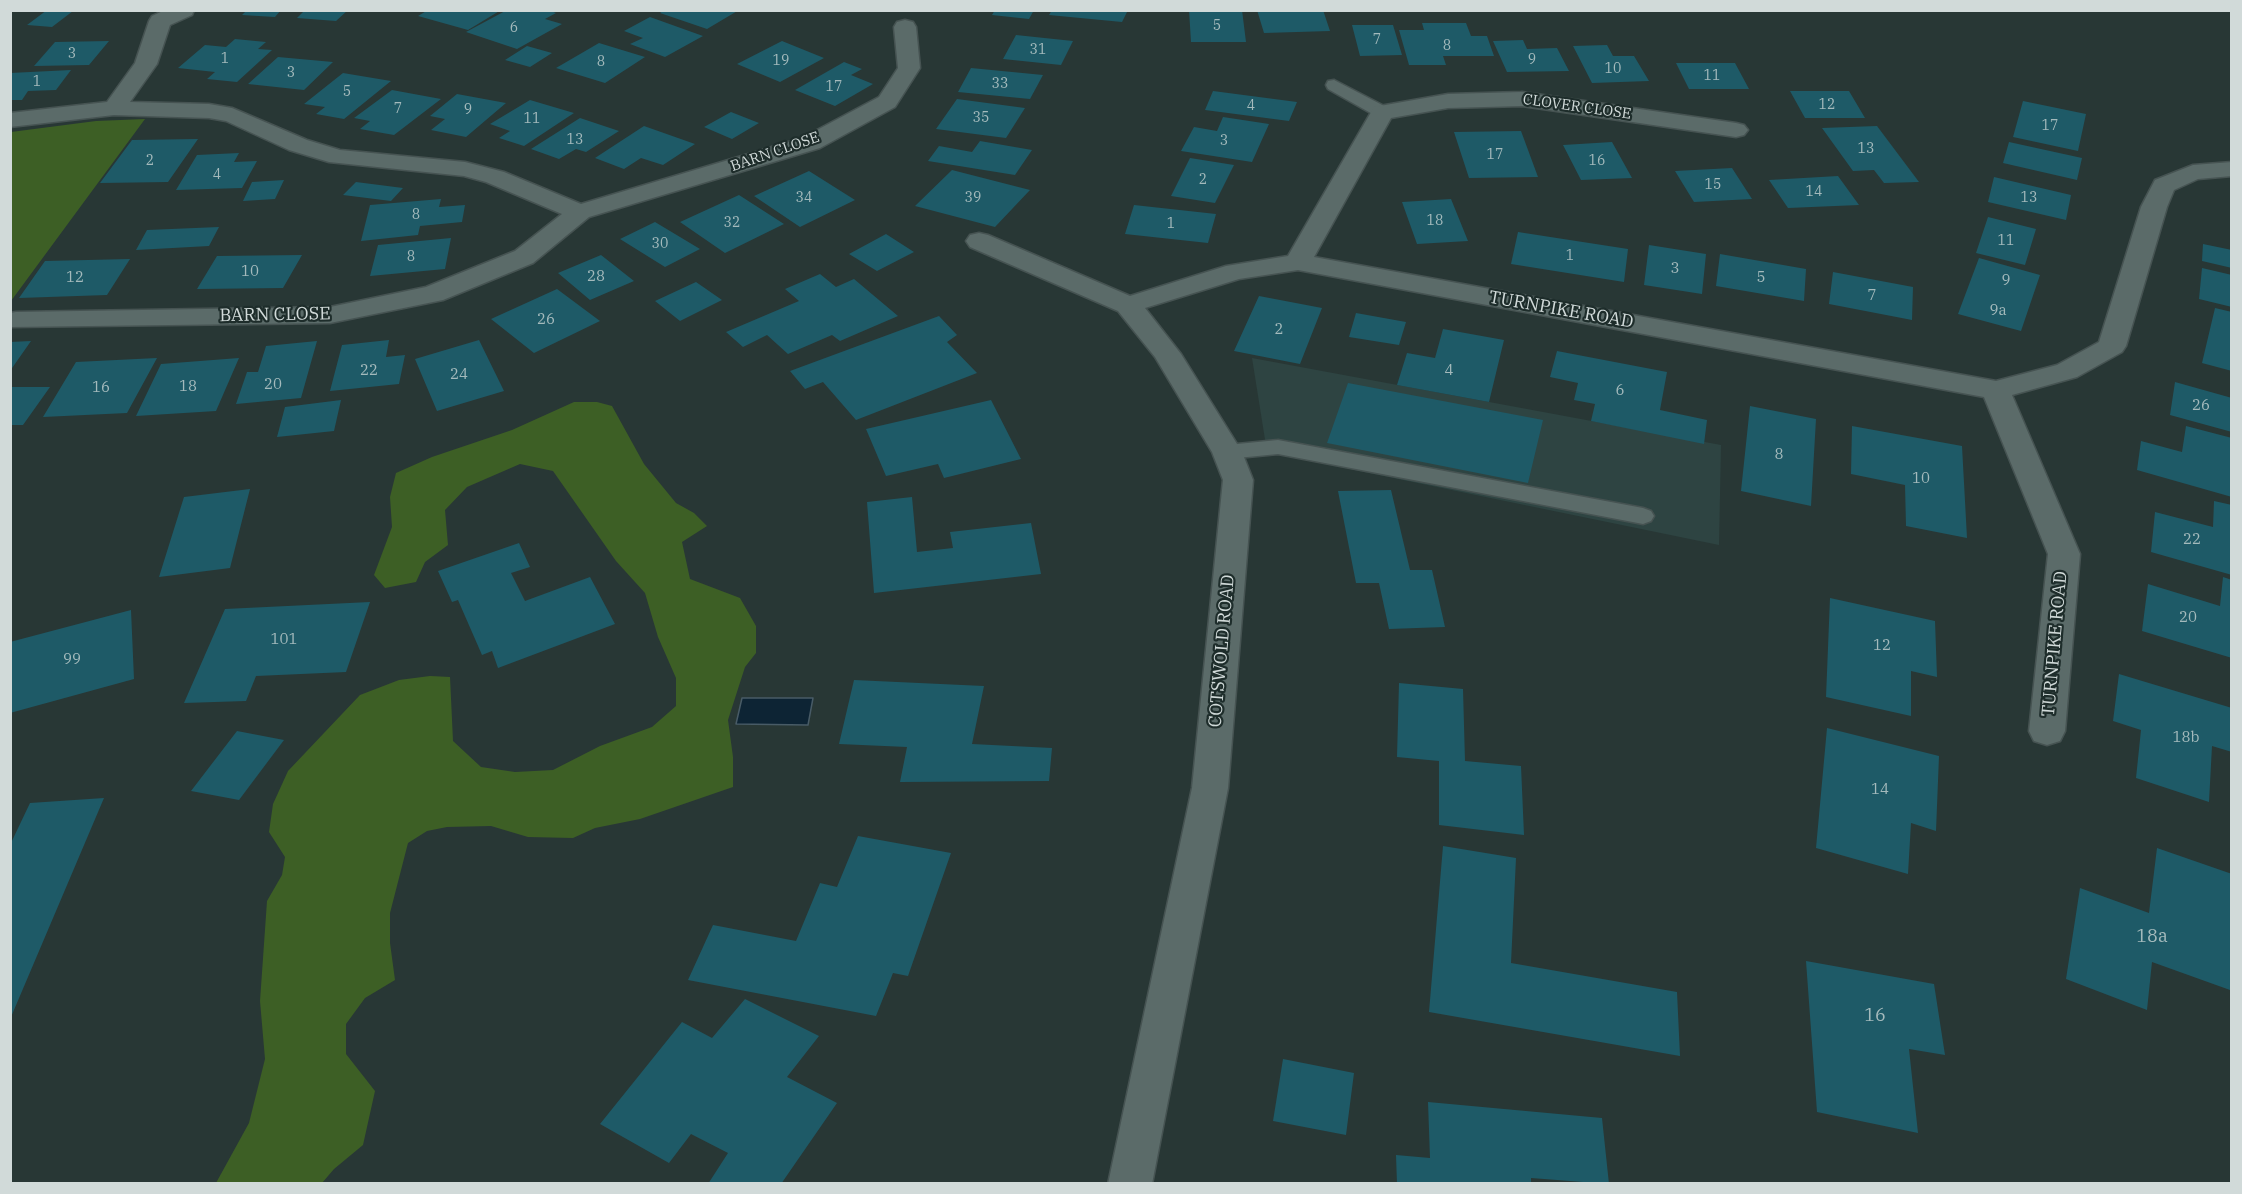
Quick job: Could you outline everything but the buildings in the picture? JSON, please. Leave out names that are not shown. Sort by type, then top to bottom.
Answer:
[{"type":"street","points":[[114,108],[146,64],[152,18],[184,10]]},
{"type":"street","name":"BARN CLOSE","points":[[16,320],[330,315],[433,294],[524,257],[580,212],[811,142],[887,102],[909,68],[905,27]]},
{"type":"street","name":"CLOVER CLOSE","points":[[1382,112],[1448,101],[1522,99],[1736,130]]},
{"type":"street","points":[[10,120],[114,108],[208,111],[232,115],[298,145],[338,157],[465,169],[495,177],[580,212]]},
{"type":"street","points":[[1298,262],[1382,112]]},
{"type":"street","name":"TURNPIKE ROAD","points":[[1128,305],[1235,272],[1298,262],[1996,390],[2067,371],[2112,346],[2154,207],[2164,185],[2193,172],[2232,169]]},
{"type":"street","name":"COTSWOLD ROAD","points":[[979,241],[1128,305],[1167,354],[1227,452],[1238,480],[1210,788],[1130,1184]]},
{"type":"street","name":"TURNPIKE ROAD","points":[[1996,390],[2064,554],[2047,731]]},
{"type":"lane","points":[[1334,85],[1382,112]]},
{"type":"lane","points":[[1227,452],[1278,447],[1643,516]]},
{"type":"shaded area","points":[[1252,358],[1721,445],[1719,545],[1267,452]]},
{"type":"shaded area","points":[[742,698],[813,698],[808,725],[736,724]]},
{"type":"green space","points":[[145,119],[11,301],[11,132],[96,121]]},
{"type":"green space","points":[[574,402],[597,402],[612,406],[644,464],[676,503],[694,513],[707,526],[682,542],[690,579],[740,598],[756,626],[756,653],[745,667],[728,720],[733,757],[733,787],[640,819],[595,828],[573,838],[528,837],[491,826],[447,827],[427,831],[408,843],[390,913],[390,943],[395,980],[365,998],[346,1024],[346,1054],[375,1091],[363,1145],[334,1169],[322,1183],[216,1183],[249,1123],[265,1059],[260,1001],[267,901],[282,875],[285,857],[269,832],[273,804],[288,771],[360,695],[399,680],[430,676],[450,677],[453,741],[481,767],[515,772],[553,770],[600,746],[652,727],[676,706],[676,678],[658,637],[645,593],[616,561],[553,471],[520,464],[467,487],[445,510],[448,545],[425,562],[416,582],[385,588],[374,575],[392,527],[390,497],[396,473],[432,457],[512,430]]}]
